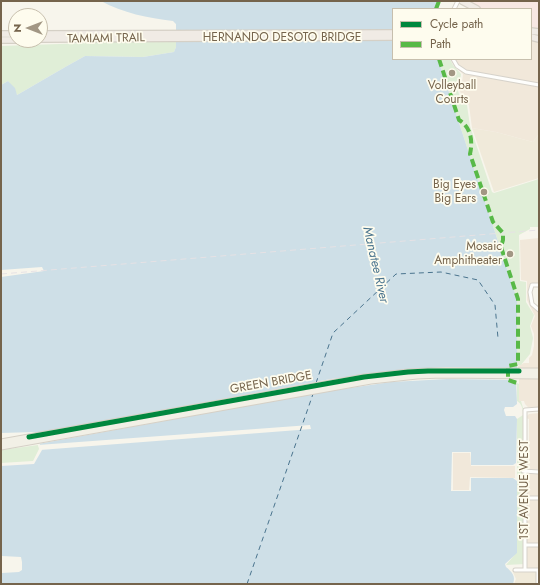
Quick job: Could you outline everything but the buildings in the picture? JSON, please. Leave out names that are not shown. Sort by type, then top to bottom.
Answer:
[{"type":"highway","points":[[462,1],[475,8]]},
{"type":"highway","name":"HERNANDO DESOTO BRIDGE","points":[[172,36],[392,33]]},
{"type":"highway","name":"TAMIAMI TRAIL","points":[[48,34],[172,36]]},
{"type":"highway","name":"HERNANDO DESOTO BRIDGE","points":[[172,36],[392,37]]},
{"type":"highway","name":"TAMIAMI TRAIL","points":[[48,39],[172,36]]},
{"type":"main road","points":[[519,373],[539,371]]},
{"type":"main road","points":[[519,373],[539,376]]},
{"type":"main road","name":"GREEN BRIDGE","points":[[30,440],[370,381],[417,376],[519,373]]},
{"type":"main road","points":[[1,442],[30,440]]},
{"type":"main road","points":[[1,447],[30,440]]},
{"type":"street","points":[[453,60],[461,69],[473,73],[539,85]]},
{"type":"street","points":[[539,285],[531,286],[530,298],[532,304],[539,310]]},
{"type":"street","name":"1ST AVENUE WEST","points":[[525,570],[525,410],[539,409]]},
{"type":"street","points":[[524,471],[539,472]]},
{"type":"street","points":[[525,498],[539,498]]},
{"type":"street","points":[[525,545],[539,545]]},
{"type":"street","points":[[515,570],[538,570],[538,584]]},
{"type":"shaded area","points":[[466,1],[539,1],[539,29],[532,29],[532,8],[477,8]]},
{"type":"shaded area","points":[[532,39],[539,41],[539,84],[467,70],[458,65],[455,60],[532,60]]},
{"type":"shaded area","points":[[456,68],[466,73],[539,87],[539,134],[533,142],[496,132],[472,128],[469,105],[462,97],[458,85],[462,83],[463,74]]},
{"type":"shaded area","points":[[472,128],[496,132],[533,142],[539,134],[539,178],[494,192]]},
{"type":"shaded area","points":[[539,238],[539,283],[531,284],[529,292],[530,305],[539,312],[539,370],[518,368],[518,366],[524,363],[529,363],[529,358],[532,355],[534,334],[531,326],[535,316],[527,300],[527,281],[521,280],[520,240]]},
{"type":"shaded area","points":[[519,378],[539,378],[539,407],[528,407],[524,401],[519,401]]},
{"type":"shaded area","points":[[539,413],[539,469],[528,470],[526,468],[526,464],[529,463],[529,445],[526,445],[526,442],[529,441],[529,419],[526,418],[529,414]]},
{"type":"shaded area","points":[[453,453],[470,453],[471,466],[515,466],[515,478],[470,477],[469,490],[453,490]]},
{"type":"shaded area","points":[[527,473],[539,473],[539,497],[527,497]]},
{"type":"shaded area","points":[[527,500],[539,500],[539,543],[527,543]]},
{"type":"shaded area","points":[[527,546],[539,546],[539,569],[527,569]]},
{"type":"shaded area","points":[[512,570],[536,572],[536,584],[514,584],[516,579]]},
{"type":"green space","points":[[176,40],[174,52],[143,57],[85,56],[17,95],[8,81],[1,85],[1,46],[8,46],[8,48],[48,48],[48,44]]},
{"type":"green space","points":[[438,60],[450,60],[461,74],[460,82],[456,85],[460,97],[467,105],[470,126],[492,192],[494,193],[539,179],[539,227],[530,227],[530,229],[519,235],[520,281],[526,282],[526,302],[534,315],[530,326],[533,338],[530,354],[521,365],[516,365],[517,299]]},
{"type":"green space","points":[[516,365],[515,382],[519,384],[519,401],[521,401],[524,411],[525,564],[506,565],[517,552],[517,419],[523,415],[523,413],[521,405],[517,401],[517,385],[508,383]]},
{"type":"green space","points":[[38,445],[39,449],[33,461],[1,463],[1,450]]},
{"type":"water","name":"Manatee River","points":[[101,1],[438,1],[435,8],[392,8],[392,60],[438,60],[517,299],[517,368],[513,379],[516,380],[517,404],[513,407],[505,407],[504,410],[506,416],[515,416],[517,419],[516,463],[513,465],[471,465],[471,452],[452,452],[451,491],[471,491],[471,478],[513,478],[517,481],[517,553],[505,564],[513,574],[513,584],[1,584],[1,466],[34,464],[42,450],[35,432],[1,433],[1,277],[44,271],[42,267],[1,270],[1,85],[8,81],[15,88],[17,95],[85,56],[143,57],[174,52],[176,47],[176,24],[173,21],[136,14]]},
{"type":"pier","points":[[446,367],[518,368],[518,380],[447,379],[391,382],[323,392],[38,444],[34,434],[31,434],[331,379],[401,370]]},
{"type":"pier","points":[[310,425],[311,429],[40,450],[38,445]]},
{"type":"pier","points":[[2,556],[21,557],[22,570],[19,572],[2,573]]},
{"type":"ferry route","points":[[316,383],[333,333],[396,274],[441,272],[478,280],[495,305],[498,338]]},
{"type":"ferry route","points":[[247,584],[313,394]]},
{"type":"railway","points":[[1,274],[539,230]]},
{"type":"marked path","points":[[436,8],[439,1]]},
{"type":"marked path","points":[[439,60],[459,120],[469,130],[471,139],[470,154],[493,222],[503,233],[501,247],[518,299],[518,364],[508,366],[508,380],[517,383]]},
{"type":"cycle path","points":[[29,437],[364,377],[428,371],[519,371]]},
{"type":"place","name":"Volleyball Courts","points":[[452,73]]},
{"type":"place","name":"Big Eyes Big Ears","points":[[484,192]]},
{"type":"place","name":"Mosaic Amphitheater","points":[[510,254]]}]
